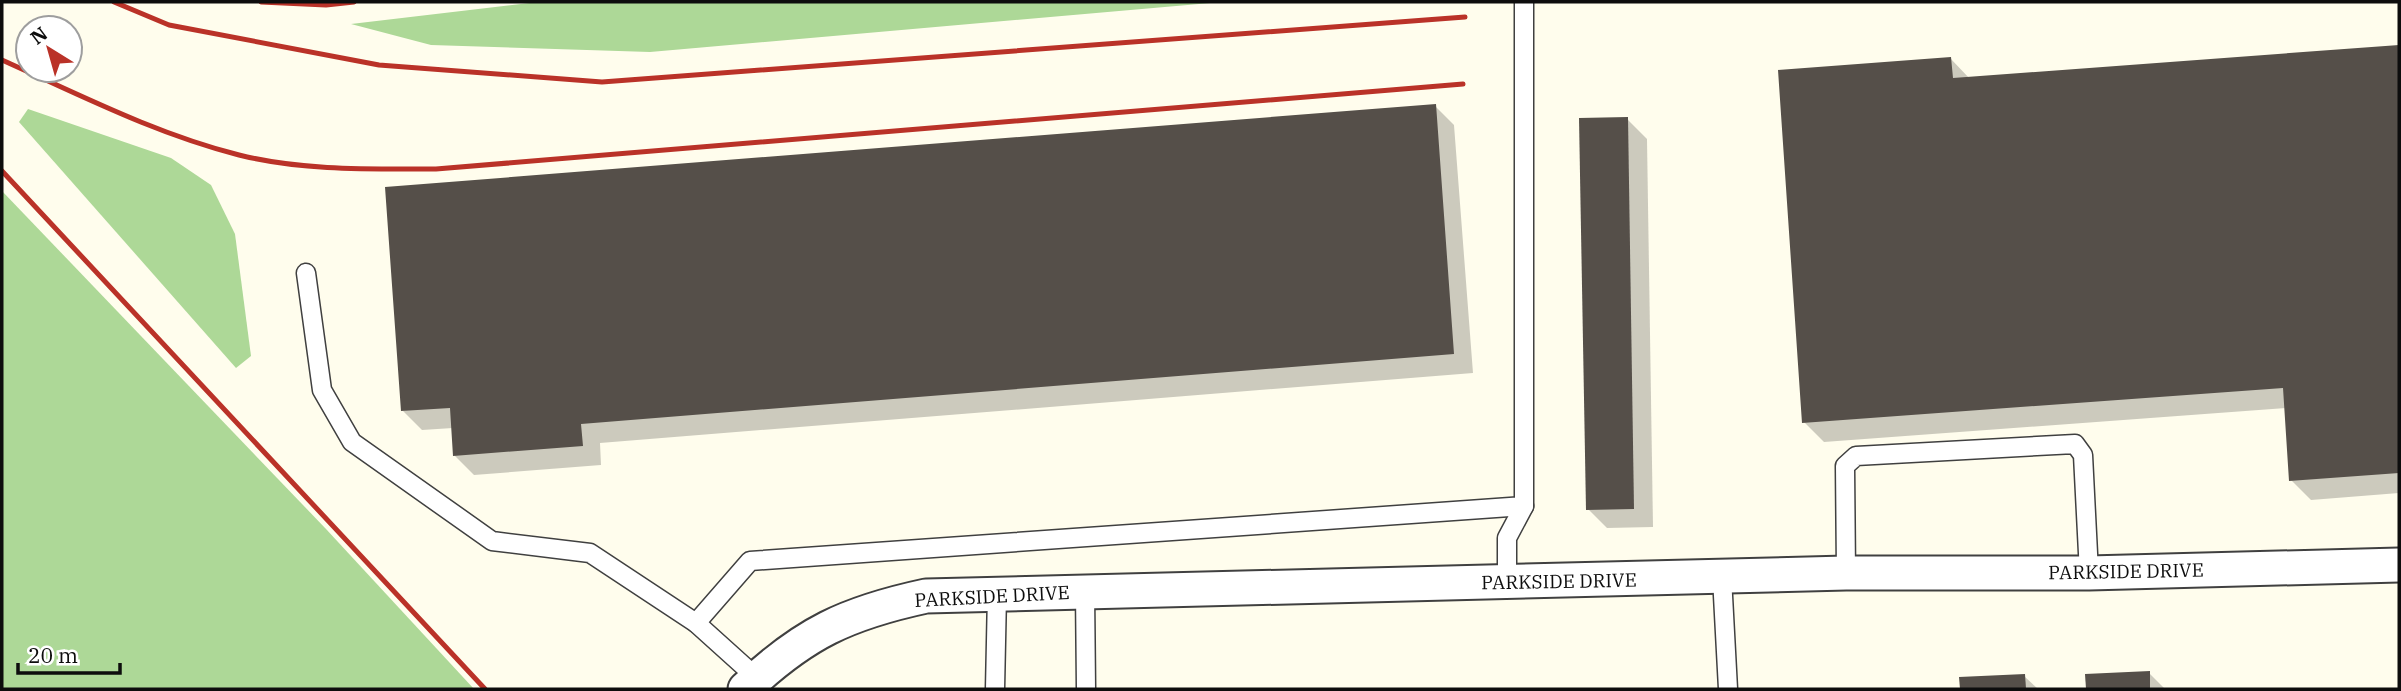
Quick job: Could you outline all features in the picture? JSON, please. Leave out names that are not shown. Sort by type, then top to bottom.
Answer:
[{"type":"street","name":"PARKSIDE DRIVE","points":[[751,684],[800,642],[873,608],[926,596],[1846,573],[2089,573],[2399,565]]},
{"type":"lane","points":[[1507,583],[1507,538],[1524,506],[1524,2]]},
{"type":"lane","points":[[306,273],[322,390],[352,442],[492,541],[590,553],[696,623],[751,684]]},
{"type":"lane","points":[[1846,573],[1845,466],[1856,456],[2076,444],[2083,455],[2089,573]]},
{"type":"lane","points":[[696,623],[750,561],[1524,506]]},
{"type":"lane","points":[[1722,577],[1728,689]]},
{"type":"lane","points":[[1086,591],[1086,689]]},
{"type":"lane","points":[[995,689],[997,594]]},
{"type":"green space","points":[[538,2],[1222,2],[650,52],[431,45],[351,24]]},
{"type":"green space","points":[[28,109],[171,158],[211,185],[235,234],[251,356],[236,368],[19,122]]},
{"type":"green space","points":[[2,191],[326,529],[474,689],[2,689]]},
{"type":"building","points":[[2399,45],[2399,473],[2289,481],[2283,388],[1802,423],[1778,70],[1951,57],[1953,78]]},
{"type":"building","points":[[1436,104],[1454,354],[581,424],[583,446],[453,456],[450,408],[401,411],[385,187]]},
{"type":"building","points":[[1628,117],[1634,509],[1586,510],[1579,118]]},
{"type":"building","points":[[2150,671],[2150,689],[2086,689],[2085,674]]},
{"type":"building","points":[[2025,674],[2026,689],[1960,689],[1959,677]]},
{"type":"railway","points":[[114,2],[169,25],[379,65],[602,82],[1465,17]]},
{"type":"railway","points":[[261,2],[326,5],[354,2]]},
{"type":"railway","points":[[2,60],[119,113],[208,146],[288,164],[362,169],[436,169],[1463,84]]},
{"type":"railway","points":[[2,171],[485,689]]}]
